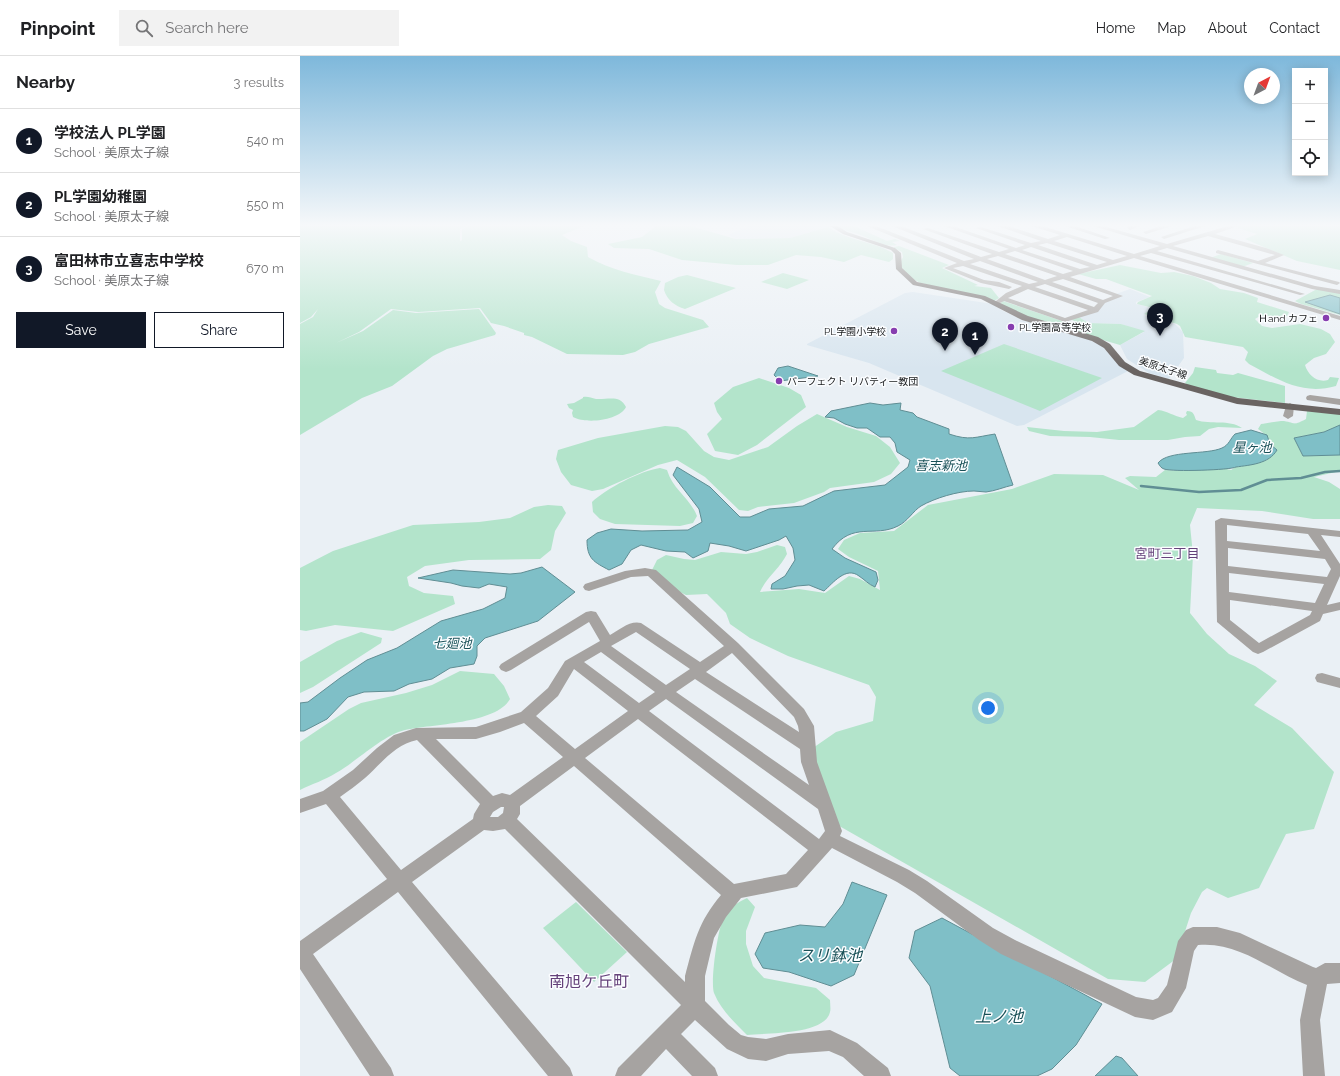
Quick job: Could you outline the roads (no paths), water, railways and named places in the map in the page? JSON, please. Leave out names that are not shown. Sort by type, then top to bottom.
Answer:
[{"type":"main road","name":"美原太子線","points":[[903,274],[915,284],[977,296],[1025,318],[1095,339],[1107,346],[1122,364],[1137,373],[1226,398],[1340,412]]},
{"type":"street","points":[[961,274],[983,282],[999,284],[1014,292],[1075,317]]},
{"type":"street","points":[[992,274],[1094,310]]},
{"type":"street","points":[[1024,274],[1103,302]]},
{"type":"street","points":[[1002,298],[1065,320],[1094,310],[1103,302],[1120,296],[1054,274]]},
{"type":"street","points":[[995,304],[1002,298],[1014,292],[1076,274]]},
{"type":"street","points":[[1192,274],[1340,318]]},
{"type":"street","points":[[1211,279],[1227,274]]},
{"type":"street","points":[[1231,274],[1302,294]]},
{"type":"street","points":[[1264,274],[1314,288],[1340,292]]},
{"type":"street","points":[[1298,274],[1340,283]]},
{"type":"street","points":[[1288,302],[1314,288]]},
{"type":"street","points":[[1310,398],[1340,402]]},
{"type":"street","points":[[1288,416],[1290,406]]},
{"type":"street","points":[[1337,575],[1315,618],[1258,649],[1224,622],[1221,521],[1340,534]]},
{"type":"street","points":[[1312,531],[1329,556],[1337,575]]},
{"type":"street","points":[[1222,544],[1329,556]]},
{"type":"street","points":[[1222,569],[1337,575]]},
{"type":"street","points":[[589,587],[638,572],[647,571],[652,573],[733,646],[799,713],[806,726],[809,762],[834,831],[825,844],[791,881],[736,891],[733,894],[719,911],[705,935],[695,976],[695,1005],[626,1076]]},
{"type":"street","points":[[1223,595],[1319,609],[1340,606]]},
{"type":"street","points":[[506,667],[591,615],[605,644],[666,692],[825,805]]},
{"type":"street","points":[[300,806],[329,796],[359,774],[382,752],[399,739],[416,734],[476,733],[495,728],[526,716],[553,692],[570,664],[636,626],[696,666],[700,675],[808,746]]},
{"type":"street","points":[[512,803],[638,711],[733,646]]},
{"type":"street","points":[[574,662],[638,711],[825,844],[903,876],[921,887],[986,934],[1008,947],[1135,1007],[1153,1010],[1165,1005],[1176,988],[1185,948],[1194,936],[1205,933],[1217,935],[1250,947],[1307,976],[1318,978]]},
{"type":"street","points":[[1322,678],[1340,683]]},
{"type":"street","points":[[526,716],[733,894]]},
{"type":"street","points":[[421,734],[490,804]]},
{"type":"street","points":[[329,796],[562,1076]]},
{"type":"street","points":[[383,1076],[300,952],[482,822],[483,812],[490,804],[502,800],[512,803]]},
{"type":"street","points":[[482,822],[494,825],[507,820],[513,811],[512,803]]},
{"type":"street","points":[[507,820],[722,1032],[734,1042],[748,1048],[766,1050],[788,1044],[830,1040],[850,1050],[880,1076]]},
{"type":"street","points":[[1314,1076],[1310,1020],[1318,978],[1325,973],[1340,973]]},
{"type":"street","points":[[666,1034],[707,1076]]},
{"type":"water","points":[[1330,295],[1340,298],[1340,314],[1305,302]]},
{"type":"water","points":[[788,366],[818,376],[780,381],[774,375],[778,368]]},
{"type":"water","name":"喜志新池","points":[[870,403],[883,405],[901,403],[900,410],[913,413],[917,417],[949,429],[949,434],[956,436],[972,438],[995,434],[1013,485],[986,492],[968,491],[940,498],[921,506],[898,526],[881,531],[856,533],[848,535],[840,540],[832,549],[845,558],[876,572],[878,580],[875,587],[854,573],[849,573],[840,577],[824,591],[809,585],[783,589],[771,589],[772,584],[785,576],[795,560],[793,548],[786,536],[779,540],[746,551],[710,543],[708,551],[693,558],[685,552],[666,551],[641,545],[631,550],[622,564],[609,570],[599,565],[590,556],[588,552],[587,540],[597,533],[611,529],[642,531],[688,530],[702,522],[699,509],[673,475],[677,467],[710,487],[740,517],[750,517],[769,509],[803,506],[834,491],[885,485],[908,467],[910,460],[897,452],[895,443],[890,437],[880,437],[867,428],[857,428],[834,418],[825,417],[831,411]]},
{"type":"water","points":[[1340,425],[1340,455],[1303,456],[1294,438],[1324,432]]},
{"type":"water","name":"星ヶ池","points":[[1251,430],[1267,435],[1270,444],[1277,450],[1274,455],[1259,463],[1224,469],[1169,470],[1162,468],[1158,463],[1170,456],[1222,448],[1228,444],[1235,434]]},
{"type":"water","name":"七廻池","points":[[542,567],[575,592],[538,621],[485,638],[477,646],[477,656],[474,664],[450,668],[432,679],[409,684],[394,691],[364,692],[348,697],[327,719],[304,731],[300,731],[300,703],[308,702],[367,660],[397,648],[441,621],[483,609],[505,598],[507,587],[489,584],[479,588],[418,578],[453,570],[510,574],[521,573]]},
{"type":"water","name":"スリ鉢池","points":[[852,882],[887,895],[854,975],[831,986],[789,972],[763,968],[755,954],[765,933],[800,925],[825,927],[843,904]]},
{"type":"water","name":"上ノ池","points":[[942,918],[1102,1004],[1076,1045],[1052,1069],[1037,1076],[960,1076],[950,1068],[930,986],[909,958],[915,931]]},
{"type":"water","points":[[1116,1056],[1122,1058],[1138,1076],[1095,1076]]},
{"type":"waterway","points":[[1141,486],[1199,492],[1241,490],[1267,480],[1301,478],[1325,472],[1340,471]]},
{"type":"place","name":"Ｈand カフェ","points":[[1326,318]]},
{"type":"place","name":"PL学園高等学校","points":[[1011,327]]},
{"type":"place","name":"PL学園小学校","points":[[894,331]]},
{"type":"place","name":"富田林市立喜志中学校","points":[[1160,336]]},
{"type":"place","name":"PL学園幼稚園","points":[[945,351]]},
{"type":"place","name":"学校法人 PL学園","points":[[975,355]]},
{"type":"place","name":"パーフェクト リバティー教団","points":[[779,381]]},
{"type":"district","name":"宮町三丁目","points":[[1167,553]]},
{"type":"district","name":"南旭ケ丘町","points":[[589,981]]}]
